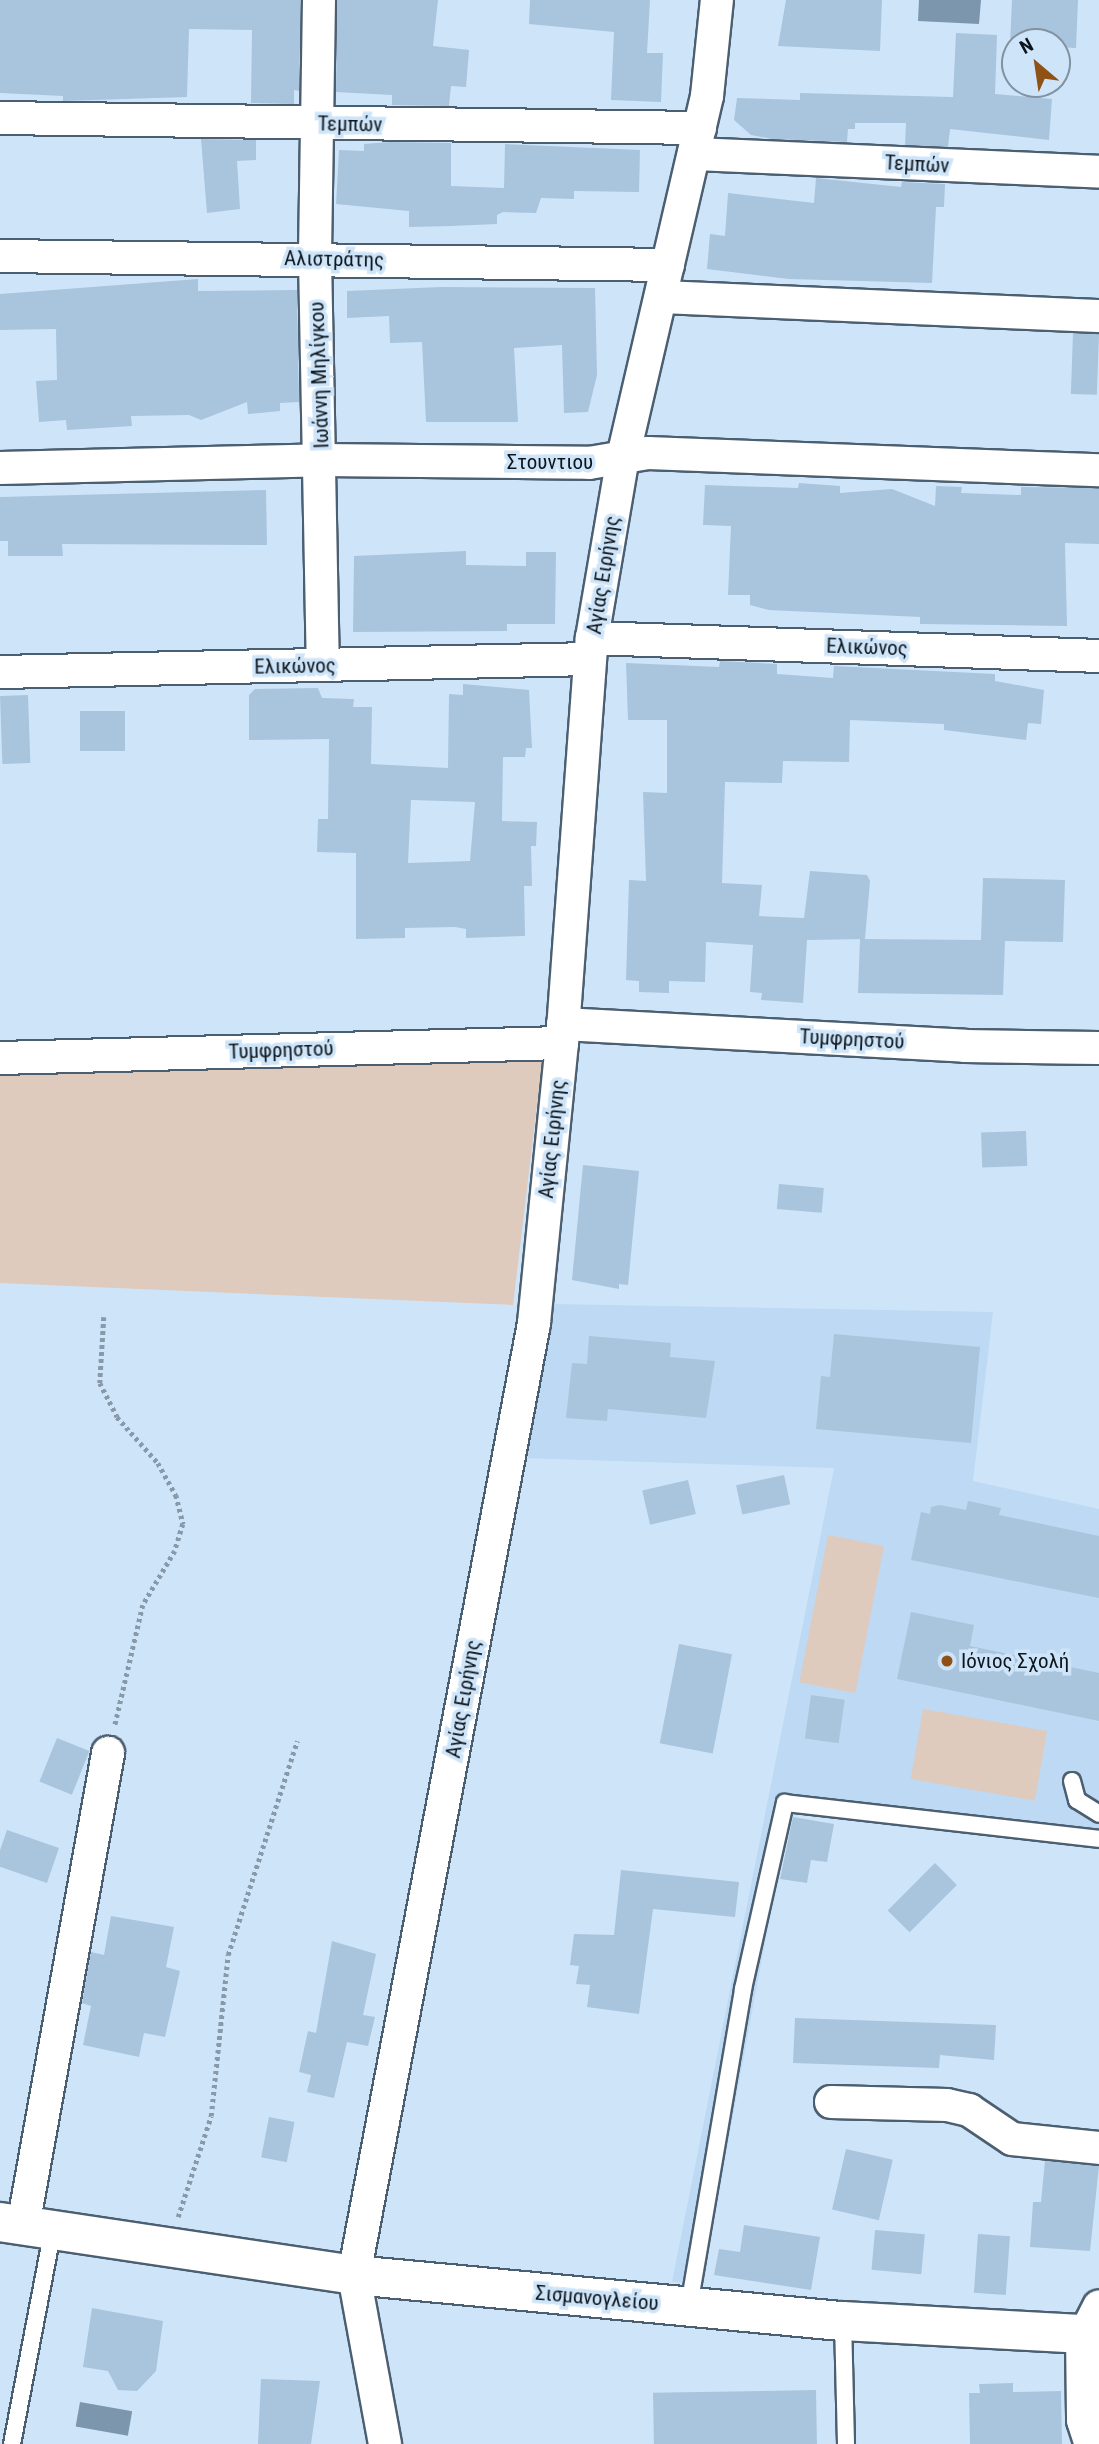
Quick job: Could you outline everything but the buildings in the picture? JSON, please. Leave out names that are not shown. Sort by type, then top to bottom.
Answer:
[{"type":"street","name":"Ιωάννη Μηλίγκου","points":[[319,0],[315,258],[322,460],[323,665]]},
{"type":"street","name":"Αγίας Ειρήνης","points":[[354,2275],[534,1323],[563,1033],[591,649],[623,457],[697,141],[718,0]]},
{"type":"street","name":"Τεμπών","points":[[0,118],[316,124],[697,141],[1099,172]]},
{"type":"street","name":"Αλιστράτης","points":[[0,256],[315,258],[668,265]]},
{"type":"street","points":[[661,297],[1099,316]]},
{"type":"street","name":"Στουντιου","points":[[0,468],[322,460],[589,463],[623,457],[689,454],[1099,470]]},
{"type":"street","name":"Ελικώνος","points":[[0,672],[323,665],[591,649],[1099,656]]},
{"type":"street","name":"Τυμφρηστού","points":[[0,1058],[563,1033],[1099,1048]]},
{"type":"street","points":[[25,2226],[108,1754]]},
{"type":"street","points":[[831,2102],[947,2105],[969,2110],[1012,2139],[1099,2148]]},
{"type":"street","name":"Σισμανογλείου","points":[[25,2226],[354,2275],[843,2321],[1095,2317],[1086,2420],[1094,2444]]},
{"type":"street","points":[[354,2275],[385,2444]]},
{"type":"lane","points":[[1072,1781],[1077,1800],[1099,1814]]},
{"type":"lane","points":[[689,2306],[743,1989],[785,1803],[1099,1839]]},
{"type":"lane","points":[[12,2444],[25,2226]]},
{"type":"lane","points":[[843,2321],[846,2444]]},
{"type":"path","points":[[104,1317],[100,1383],[117,1418],[158,1463],[176,1495],[183,1524],[175,1551],[143,1605],[108,1754]]},
{"type":"path","points":[[168,2248],[211,2116],[228,1955],[297,1741]]},
{"type":"shaded area","points":[[919,0],[981,0],[979,24],[918,21]]},
{"type":"shaded area","points":[[543,1055],[513,1305],[0,1283],[0,1074]]},
{"type":"shaded area","name":"Ιόνιος Σχολή","points":[[551,1304],[993,1312],[973,1481],[1099,1509],[1099,1849],[789,1812],[702,2283],[672,2282],[834,1468],[521,1458]]},
{"type":"shaded area","points":[[828,1535],[884,1546],[855,1693],[799,1682]]},
{"type":"shaded area","points":[[923,1709],[1047,1731],[1035,1801],[911,1779]]},
{"type":"shaded area","points":[[80,2402],[132,2411],[128,2436],[76,2427]]},
{"type":"place","name":"Ιόνιος Σχολή","points":[[947,1661]]}]
